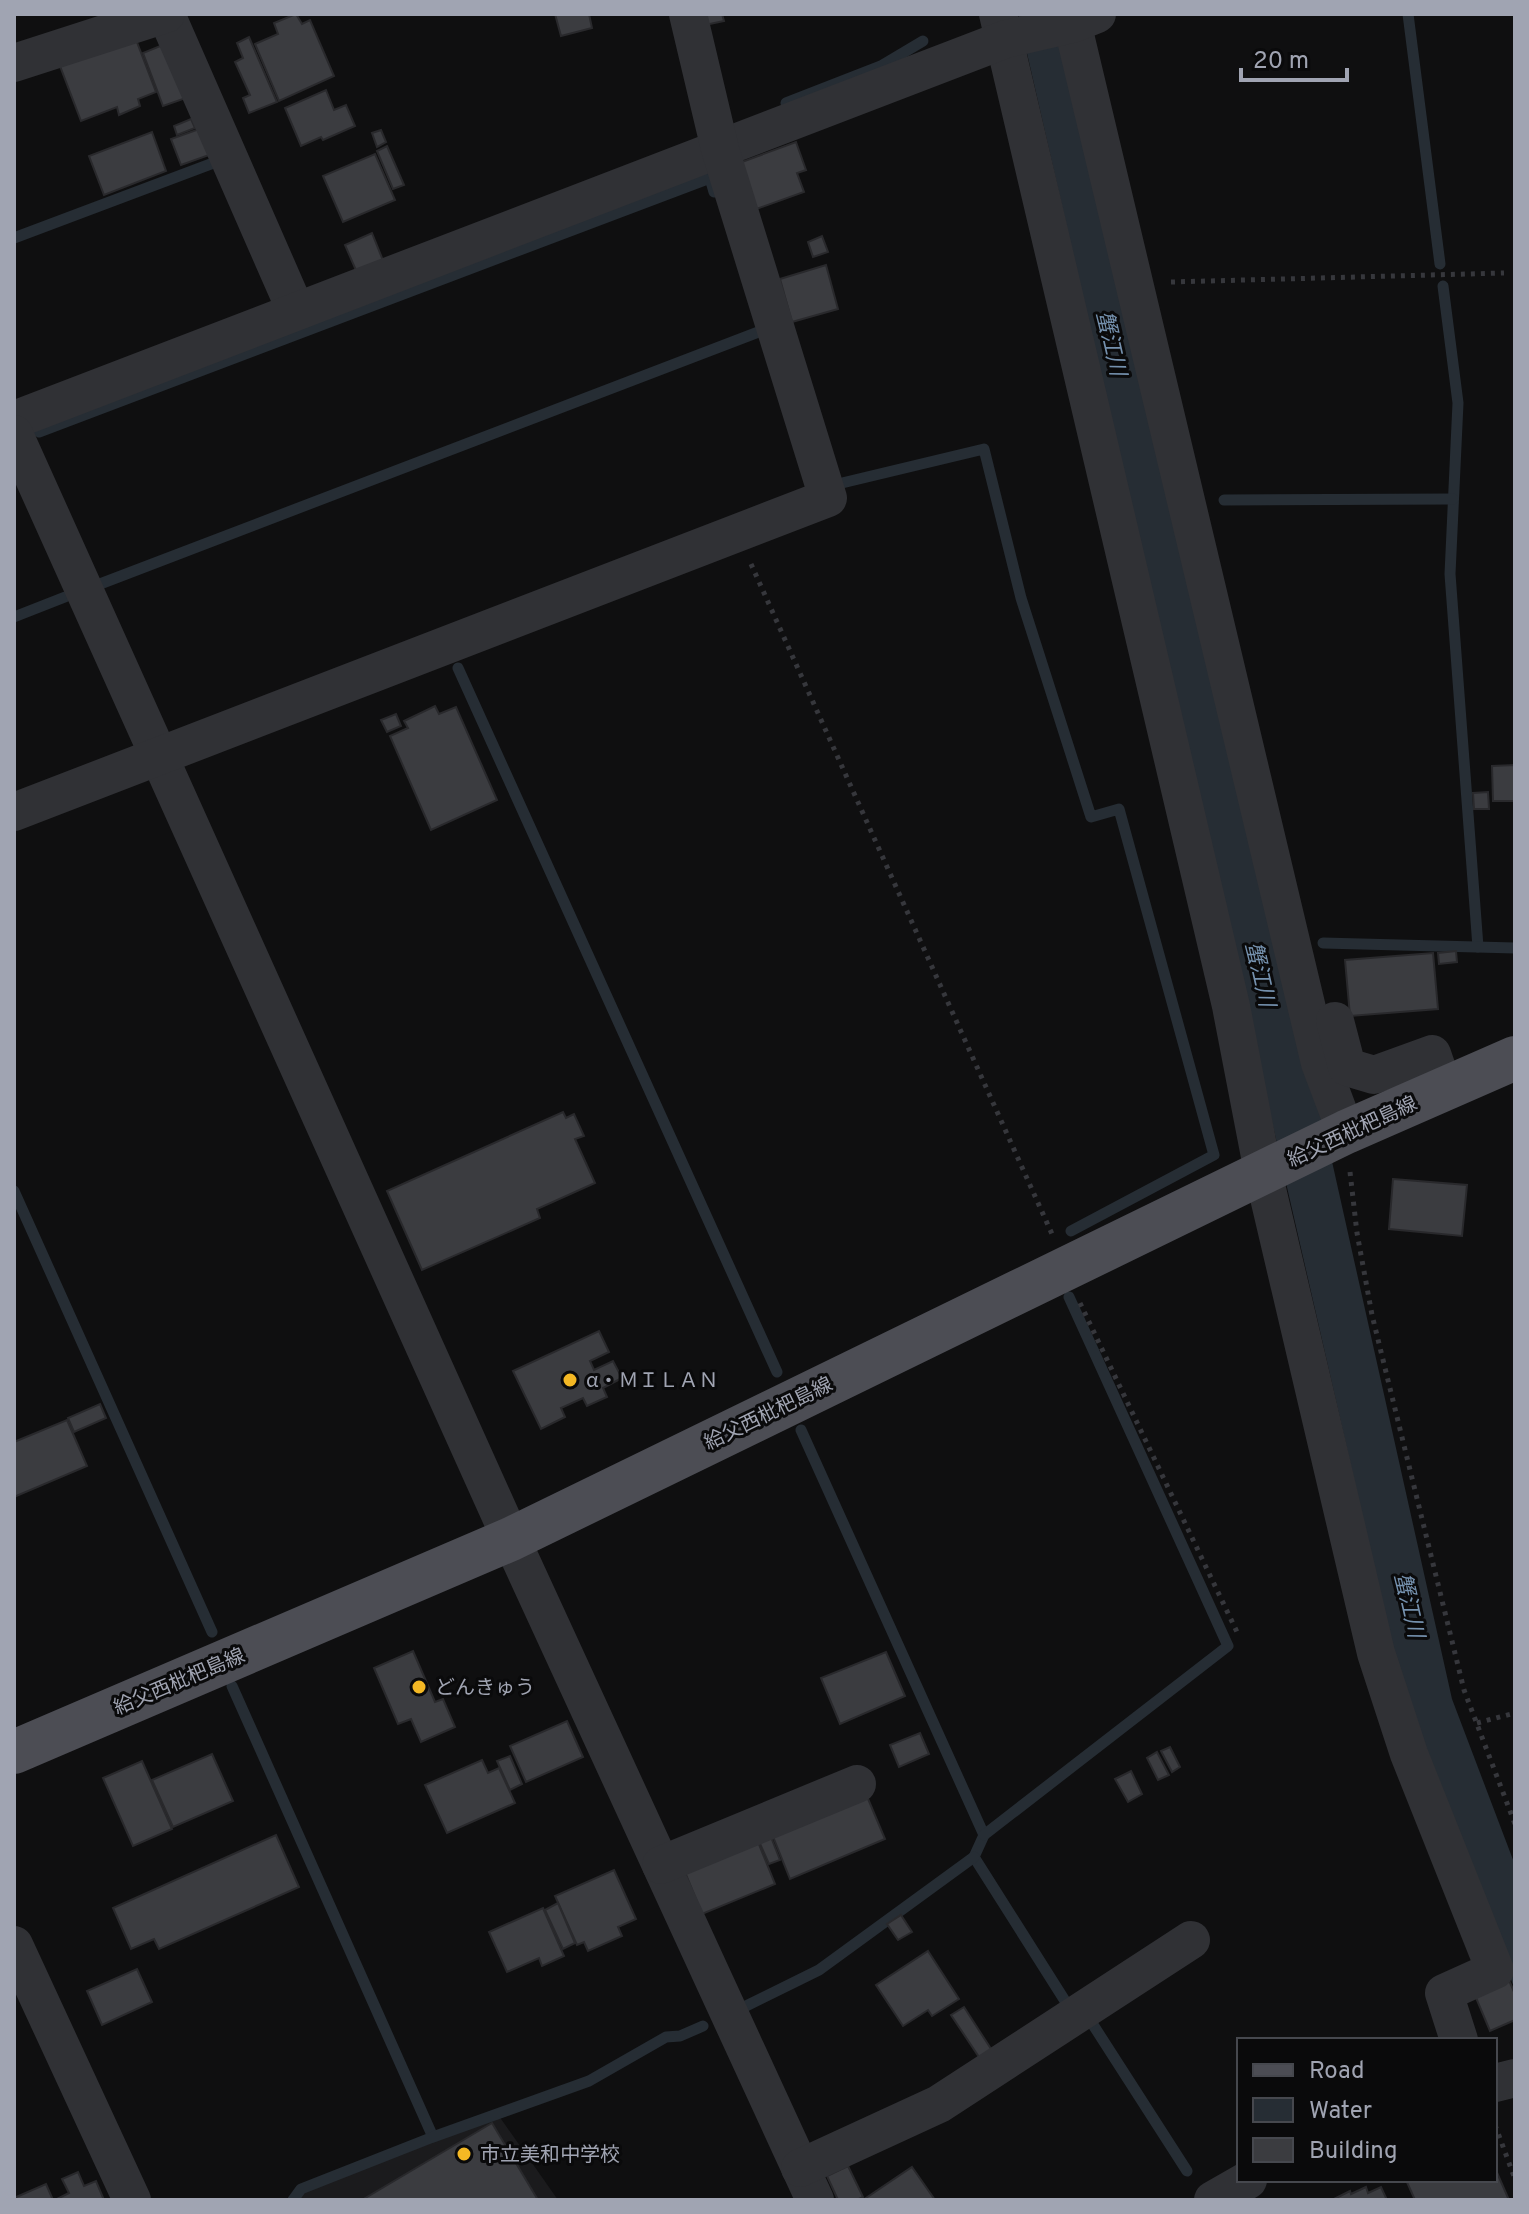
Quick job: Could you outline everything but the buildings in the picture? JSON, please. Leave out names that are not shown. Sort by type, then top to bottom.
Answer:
[{"type":"main road","name":"給父西枇杷島線","points":[[14,1752],[511,1539],[1346,1132],[1515,1058]]},
{"type":"street","points":[[14,63],[166,14],[296,311]]},
{"type":"street","points":[[14,812],[828,498],[720,149],[688,14]]},
{"type":"street","points":[[14,420],[720,149],[1002,26],[1080,17],[1134,283],[1320,1063],[1346,1132]]},
{"type":"street","points":[[1002,26],[1231,1006],[1263,1172],[1376,1653],[1409,1754],[1495,1970],[1444,1993],[1458,2038]]},
{"type":"street","points":[[14,434],[511,1539],[807,2184],[939,2104],[1191,1940]]},
{"type":"street","points":[[1315,948],[1347,1067],[1374,1075],[1432,1054],[1444,1089]]},
{"type":"street","points":[[661,1865],[857,1784]]},
{"type":"street","points":[[14,1945],[132,2200]]},
{"type":"street","points":[[1213,2200],[1244,2182]]},
{"type":"path","points":[[1134,283],[1504,273]]},
{"type":"path","points":[[737,534],[1065,1268],[1237,1632]]},
{"type":"path","points":[[1346,1132],[1357,1233],[1372,1315],[1464,1690],[1515,1824]]},
{"type":"path","points":[[1477,1723],[1515,1713]]},
{"type":"path","points":[[1497,2130],[1515,2179]]},
{"type":"path","points":[[1508,2159],[1515,2156]]},
{"type":"shaded area","name":"市立美和中学校","points":[[499,2116],[558,2200],[298,2200],[305,2192]]},
{"type":"water","name":"蟹江川","points":[[1018,14],[1059,14],[1329,1148],[1452,1699],[1515,1865],[1515,1990],[1422,1744],[1392,1645]]},
{"type":"waterway","points":[[1408,14],[1440,264]]},
{"type":"waterway","points":[[786,103],[881,66],[923,41]]},
{"type":"waterway","points":[[14,238],[216,162]]},
{"type":"waterway","points":[[39,432],[710,178],[714,192]]},
{"type":"waterway","points":[[1443,286],[1458,403],[1450,574],[1478,947]]},
{"type":"waterway","points":[[100,584],[761,331]]},
{"type":"waterway","points":[[842,483],[984,449],[1021,598],[1091,817],[1119,809],[1214,1155],[1071,1231]]},
{"type":"waterway","points":[[1224,500],[1453,499]]},
{"type":"waterway","points":[[14,617],[65,597]]},
{"type":"waterway","points":[[458,668],[777,1372]]},
{"type":"waterway","points":[[1323,943],[1515,948]]},
{"type":"waterway","points":[[14,1191],[212,1632]]},
{"type":"waterway","points":[[984,1835],[1228,1646],[1069,1297]]},
{"type":"waterway","points":[[801,1430],[984,1835],[974,1857],[1067,2004]]},
{"type":"waterway","points":[[232,1686],[433,2137]]},
{"type":"waterway","points":[[744,2007],[819,1970],[974,1857]]},
{"type":"waterway","points":[[1090,2020],[1187,2171]]},
{"type":"waterway","points":[[293,2200],[301,2189],[589,2081],[666,2037],[680,2036],[703,2026]]},
{"type":"place","name":"α・ＭＩＬＡＮ","points":[[570,1380]]},
{"type":"place","name":"どんきゅう","points":[[419,1687]]},
{"type":"place","name":"市立美和中学校","points":[[464,2154]]}]
